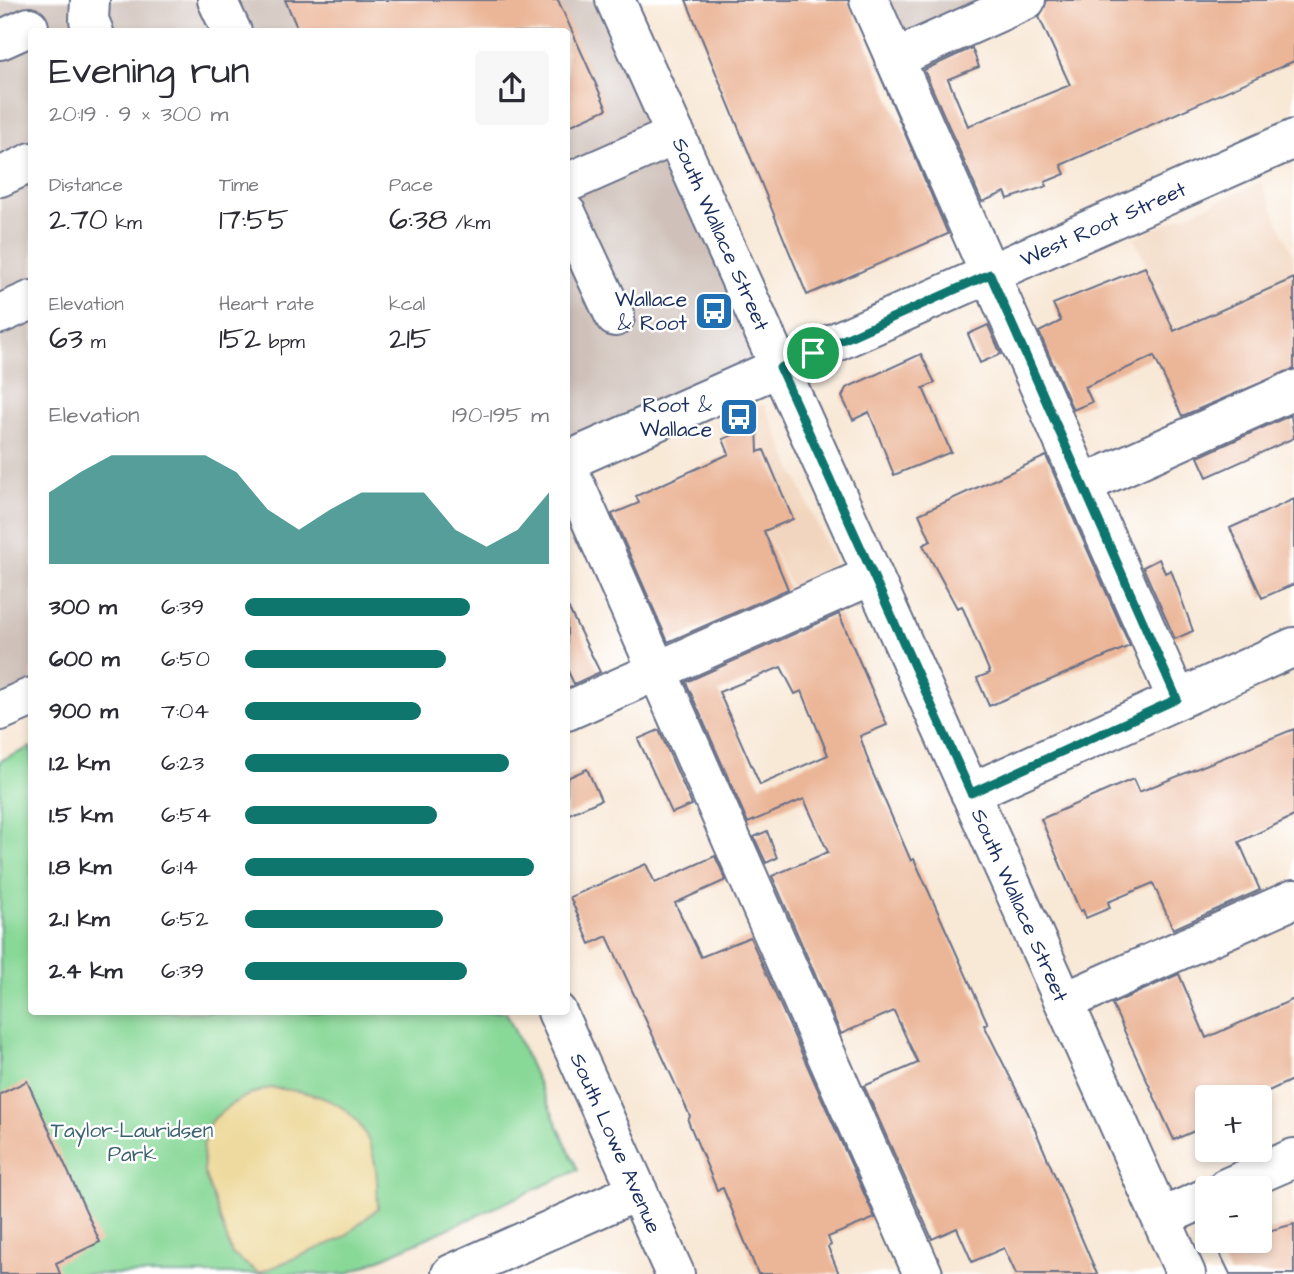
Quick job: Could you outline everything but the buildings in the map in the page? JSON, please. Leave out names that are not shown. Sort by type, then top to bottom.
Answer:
[{"type":"street","points":[[90,0],[89,20],[92,28]]},
{"type":"street","points":[[218,0],[230,28]]},
{"type":"street","name":"South Wallace Street","points":[[615,0],[1186,1274]]},
{"type":"street","points":[[869,0],[1177,699]]},
{"type":"street","points":[[894,59],[1026,0]]},
{"type":"street","points":[[570,182],[676,135]]},
{"type":"street","name":"West Root Street","points":[[570,463],[1294,139]]},
{"type":"street","points":[[0,177],[28,164]]},
{"type":"street","points":[[570,220],[615,317]]},
{"type":"street","points":[[0,314],[28,302]]},
{"type":"street","points":[[1082,485],[1294,390]]},
{"type":"street","points":[[570,471],[923,1274]]},
{"type":"street","points":[[570,709],[873,575]]},
{"type":"street","points":[[971,793],[1294,646]]},
{"type":"street","points":[[1064,1002],[1294,899]]},
{"type":"street","name":"South Lowe Avenue","points":[[558,1015],[675,1274]]},
{"type":"street","points":[[1253,1176],[1294,1158]]},
{"type":"street","points":[[452,1274],[638,1191]]},
{"type":"street","points":[[1161,1218],[1195,1203]]},
{"type":"shaded area","points":[[0,0],[621,0],[781,369],[570,460],[570,28],[28,28],[28,703],[0,715]]},
{"type":"shaded area","points":[[869,0],[1026,0],[894,59]]},
{"type":"shaded area","points":[[1261,182],[1294,257],[1294,390],[1218,424],[1134,238]]},
{"type":"shaded area","points":[[764,404],[845,588],[800,608],[717,424]]},
{"type":"green space","name":"Taylor-Lauridsen Park","points":[[28,748],[28,1015],[507,1015],[578,1170],[347,1274],[0,1274],[0,761]]},
{"type":"sand","points":[[271,1088],[308,1093],[339,1106],[352,1116],[370,1144],[376,1169],[378,1208],[343,1238],[259,1273],[232,1254],[204,1172],[203,1147],[210,1122],[230,1105],[250,1094]]},
{"type":"place","name":"Wallace & Root","points":[[714,311]]},
{"type":"place","name":"Root & Wallace","points":[[739,417]]},
{"type":"route","points":[[990,274],[1177,699],[971,793],[780,368],[813,353],[990,274]]}]
